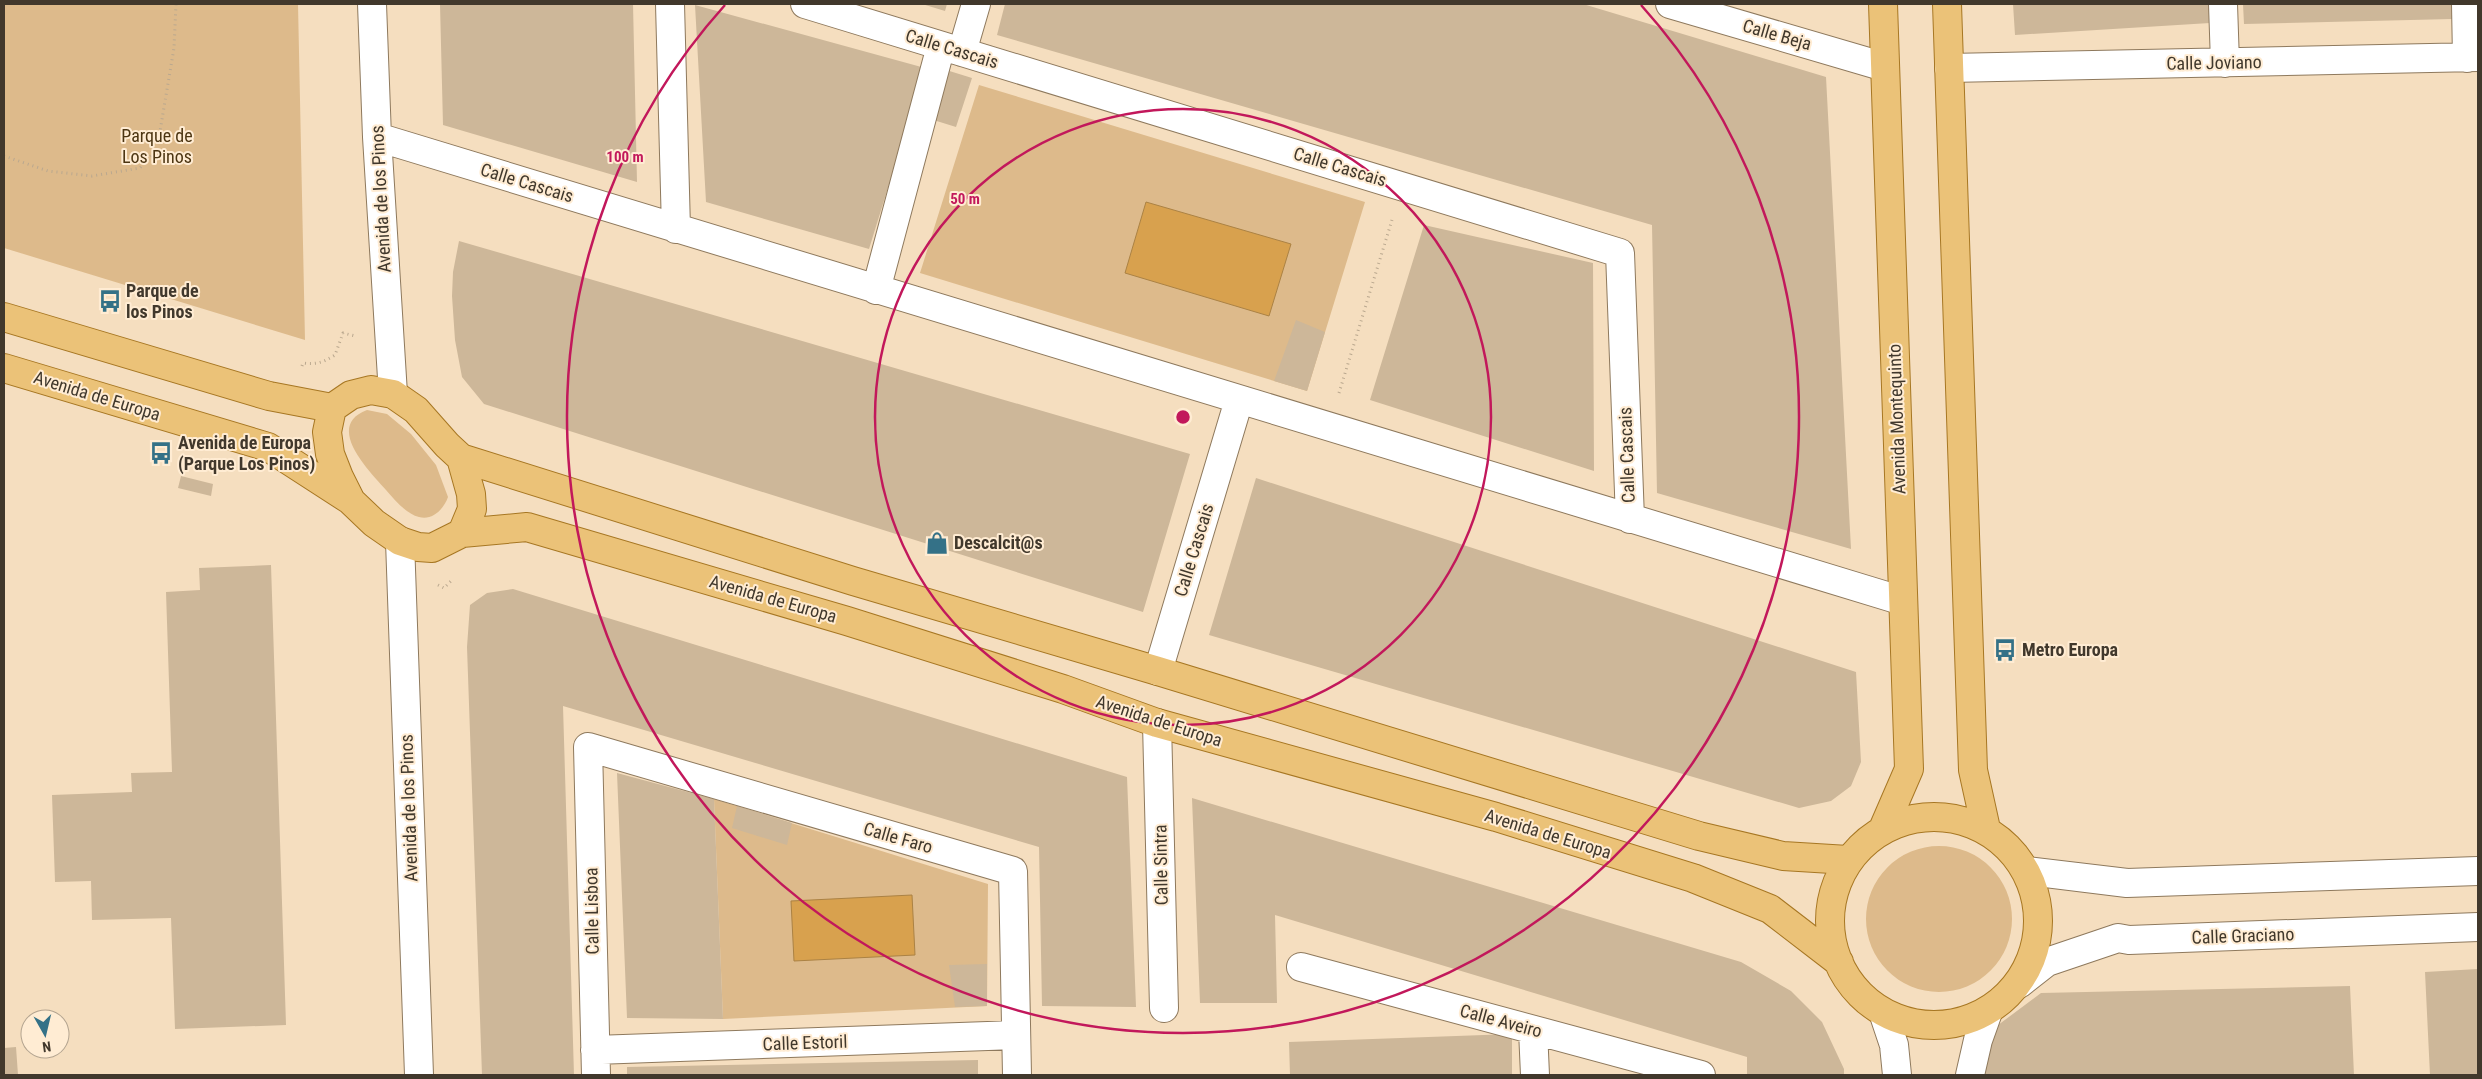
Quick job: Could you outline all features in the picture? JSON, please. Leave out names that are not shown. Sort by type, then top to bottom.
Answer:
[{"type":"main road","name":"Avenida Montequinto","points":[[1882,829],[1909,769],[1883,4]]},
{"type":"main road","points":[[1947,4],[1974,770],[1986,829]]},
{"type":"main road","points":[[4,317],[269,396],[332,408]]},
{"type":"main road","name":"Avenida de Europa","points":[[4,368],[268,448],[351,501]]},
{"type":"main road","points":[[461,458],[471,494],[472,509],[462,533],[432,548],[418,547],[400,542],[374,523],[351,501],[330,454],[327,432],[332,408],[351,395],[371,390],[392,394],[416,410],[446,445],[461,458],[853,581],[1158,671],[1699,836],[1783,856],[1848,860]]},
{"type":"main road","name":"Avenida de Europa","points":[[462,533],[527,527],[846,621],[1063,689],[1157,723],[1496,818],[1693,878],[1770,909],[1839,962]]},
{"type":"main road","points":[[1934,815],[1986,829],[2018,856],[2028,871],[2037,895],[2040,932],[2036,951],[2019,984],[1988,1012],[1937,1027],[1884,1015],[1869,1004],[1839,962],[1829,936],[1828,922],[1832,893],[1848,860],[1859,846],[1882,829],[1934,815]]},
{"type":"street","name":"Avenida de los Pinos","points":[[372,4],[377,138],[392,394]]},
{"type":"street","points":[[670,4],[676,229]]},
{"type":"street","name":"Calle Cascais","points":[[805,4],[1620,253],[1630,519]]},
{"type":"street","points":[[876,290],[952,49],[976,4]]},
{"type":"street","name":"Calle Beja","points":[[1670,4],[1885,67]]},
{"type":"street","points":[[2223,4],[2225,63]]},
{"type":"street","points":[[2466,4],[2473,57]]},
{"type":"street","name":"Calle Joviano","points":[[1949,68],[2473,57]]},
{"type":"street","name":"Calle Cascais","points":[[377,138],[1903,601]]},
{"type":"street","name":"Calle Cascais","points":[[1158,671],[1239,400]]},
{"type":"street","name":"Avenida de los Pinos","points":[[400,542],[419,1075]]},
{"type":"street","name":"Calle Sintra","points":[[1157,723],[1164,1008]]},
{"type":"street","name":"Calle Faro","points":[[588,747],[1013,871],[1017,1075]]},
{"type":"street","name":"Calle Lisboa","points":[[588,747],[595,1062]]},
{"type":"street","points":[[2028,871],[2127,883],[2478,871]]},
{"type":"street","name":"Calle Graciano","points":[[2019,984],[2047,962],[2118,938],[2129,940],[2478,927]]},
{"type":"street","name":"Calle Aveiro","points":[[1301,967],[1701,1075]]},
{"type":"street","points":[[1970,1075],[1978,1040],[1988,1012]]},
{"type":"street","points":[[1884,1015],[1894,1045],[1897,1075]]},
{"type":"street","points":[[1533,1030],[1536,1075]]},
{"type":"street","name":"Calle Estoril","points":[[595,1062],[1016,1035]]},
{"type":"path","points":[[4,156],[48,171],[92,176],[140,168],[157,149],[174,48],[176,4]]},
{"type":"path","points":[[1329,428],[1403,186]]},
{"type":"green space","name":"Parque de Los Pinos","points":[[4,4],[298,4],[305,340],[4,248]]},
{"type":"green space","points":[[979,85],[1365,202],[1307,391],[920,273]]},
{"type":"green space","points":[[367,410],[387,414],[411,434],[436,465],[448,497],[444,506],[433,516],[424,518],[409,513],[393,498],[361,461],[354,449],[349,427],[355,417]]},
{"type":"green space","points":[[714,799],[988,884],[987,1006],[723,1019]]},
{"type":"green space","points":[[1939,846],[1967,851],[1991,867],[2007,891],[2012,919],[2007,947],[1991,971],[1967,987],[1939,992],[1911,987],[1887,971],[1871,947],[1866,919],[1871,891],[1887,867],[1911,851]]},
{"type":"shaded area","points":[[1146,202],[1291,244],[1269,316],[1125,273]]},
{"type":"shaded area","points":[[912,895],[915,955],[794,961],[791,901]]},
{"type":"building","points":[[440,4],[633,4],[637,182],[443,125]]},
{"type":"building","points":[[922,4],[947,4],[945,11]]},
{"type":"building","points":[[1005,4],[1583,4],[1826,77],[1851,549],[1657,493],[1652,225],[997,35]]},
{"type":"building","points":[[2013,4],[2210,4],[2210,23],[2015,35]]},
{"type":"building","points":[[2243,4],[2451,4],[2452,19],[2244,24]]},
{"type":"building","points":[[695,5],[925,68],[869,249],[706,202]]},
{"type":"building","points":[[943,69],[972,78],[956,127],[927,118]]},
{"type":"building","points":[[1424,225],[1593,263],[1594,471],[1370,400]]},
{"type":"building","points":[[459,241],[1190,454],[1143,612],[484,404],[462,377],[455,340],[452,296],[453,272]]},
{"type":"building","points":[[1296,320],[1325,332],[1307,391],[1274,381]]},
{"type":"building","points":[[181,476],[213,484],[211,496],[178,488]]},
{"type":"building","points":[[1256,478],[1856,672],[1861,762],[1851,786],[1831,801],[1799,808],[1209,635]]},
{"type":"building","points":[[271,565],[286,1025],[175,1029],[171,918],[92,920],[91,881],[55,882],[52,795],[132,792],[131,773],[172,772],[166,592],[200,590],[199,568]]},
{"type":"building","points":[[513,589],[1127,777],[1136,1007],[1042,1006],[1039,847],[563,706],[574,1075],[482,1075],[467,647],[470,605],[487,593]]},
{"type":"building","points":[[617,773],[714,799],[723,1019],[627,1018]]},
{"type":"building","points":[[1192,798],[1741,962],[1791,991],[1822,1022],[1844,1069],[1844,1075],[1747,1075],[1747,1057],[1275,915],[1277,1003],[1200,1003]]},
{"type":"building","points":[[737,806],[792,823],[787,845],[732,828]]},
{"type":"building","points":[[987,964],[987,1006],[955,1007],[949,965]]},
{"type":"building","points":[[2478,969],[2478,1075],[2430,1075],[2425,972]]},
{"type":"building","points":[[2350,986],[2354,1075],[1979,1075],[1978,1040],[2041,993]]},
{"type":"building","points":[[1512,1034],[1512,1075],[1290,1075],[1289,1042]]},
{"type":"building","points":[[16,1047],[18,1075],[4,1075],[4,1048]]},
{"type":"building","points":[[978,1060],[978,1075],[627,1075],[627,1067]]},
{"type":"place","name":"Parque de los Pinos","points":[[110,301]]},
{"type":"place","name":"Avenida de Europa (Parque Los Pinos)","points":[[161,453]]},
{"type":"place","name":"Descalcit@s","points":[[937,543]]},
{"type":"place","name":"Metro Europa","points":[[2005,650]]}]
